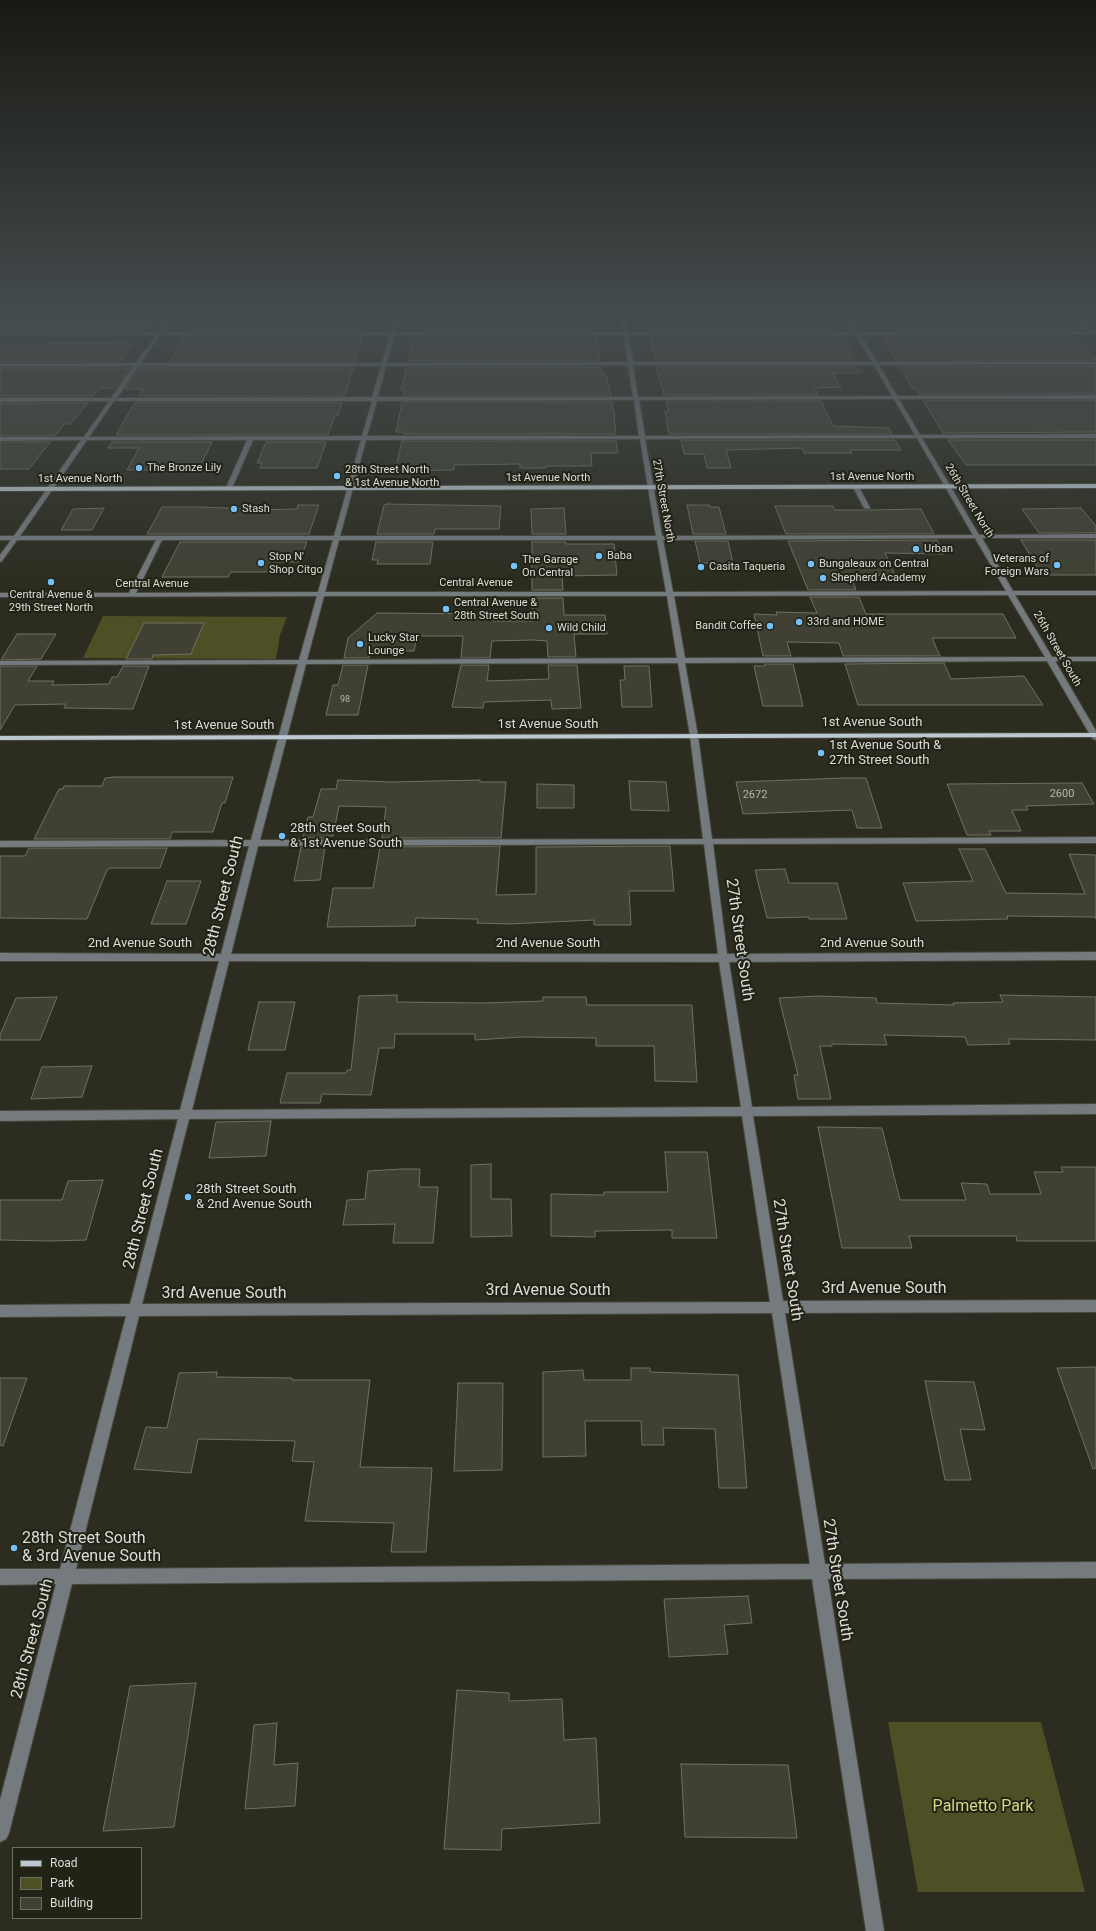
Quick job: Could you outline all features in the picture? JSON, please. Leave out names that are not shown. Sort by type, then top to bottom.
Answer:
[{"type":"main road","name":"1st Avenue North","points":[[0,489],[1096,486]]},
{"type":"main road","name":"1st Avenue South","points":[[0,738],[1095,736]]},
{"type":"street","points":[[0,560],[108,407]]},
{"type":"street","name":"28th Street South","points":[[0,1833],[227,956],[282,737],[372,407]]},
{"type":"street","name":"27th Street North","points":[[637,407],[650,487],[670,594]]},
{"type":"street","name":"26th Street North","points":[[901,407],[1012,593]]},
{"type":"street","points":[[0,439],[1096,436]]},
{"type":"street","points":[[229,488],[251,438]]},
{"type":"street","points":[[856,487],[866,508]]},
{"type":"street","points":[[0,538],[660,538],[1096,536]]},
{"type":"street","points":[[131,595],[160,538]]},
{"type":"street","name":"26th Street South","points":[[1012,593],[1095,736]]},
{"type":"street","name":"Central Avenue","points":[[0,596],[1096,593]]},
{"type":"street","name":"27th Street South","points":[[670,594],[694,736],[723,958],[875,1931]]},
{"type":"street","points":[[0,663],[1096,659]]},
{"type":"street","points":[[0,844],[1096,840]]},
{"type":"street","name":"2nd Avenue South","points":[[0,957],[227,956],[723,958],[1096,956]]},
{"type":"street","points":[[0,1116],[747,1112],[1096,1108]]},
{"type":"street","name":"3rd Avenue South","points":[[0,1311],[135,1312],[778,1306],[1096,1306]]},
{"type":"street","points":[[0,1577],[1096,1570]]},
{"type":"green space","points":[[103,616],[287,617],[280,635],[276,659],[83,658]]},
{"type":"green space","name":"Palmetto Park","points":[[888,1722],[1041,1722],[1085,1892],[918,1892]]},
{"type":"building","points":[[0,407],[84,407],[70,424],[64,424],[55,436],[0,436]]},
{"type":"building","points":[[132,407],[340,407],[338,415],[335,415],[328,435],[116,435]]},
{"type":"building","points":[[401,407],[613,407],[616,434],[404,434],[404,432],[396,432]]},
{"type":"building","points":[[668,407],[824,407],[833,426],[889,428],[892,434],[669,434],[665,411],[669,411]]},
{"type":"building","points":[[927,407],[1096,407],[1096,432],[943,433]]},
{"type":"building","points":[[681,440],[895,440],[901,450],[850,450],[852,453],[804,453],[802,448],[726,450],[731,468],[707,468],[704,454],[684,454]]},
{"type":"building","points":[[948,440],[1096,440],[1096,465],[966,465]]},
{"type":"building","points":[[402,441],[616,441],[618,453],[591,453],[592,466],[546,466],[546,468],[520,468],[520,464],[454,465],[454,470],[395,471]]},
{"type":"building","points":[[0,442],[50,442],[29,469],[0,469]]},
{"type":"building","points":[[112,442],[212,442],[198,470],[127,470],[139,448],[108,448]]},
{"type":"building","points":[[266,442],[326,442],[317,468],[260,468],[262,463],[257,463]]},
{"type":"building","points":[[298,505],[319,505],[309,534],[147,534],[162,507],[251,509],[250,510],[297,509]]},
{"type":"building","points":[[384,505],[501,506],[499,529],[435,529],[434,534],[377,534]]},
{"type":"building","points":[[687,505],[710,505],[710,507],[719,507],[726,534],[693,534]]},
{"type":"building","points":[[775,506],[833,506],[835,510],[921,509],[934,534],[786,534]]},
{"type":"building","points":[[104,508],[92,530],[61,530],[73,509]]},
{"type":"building","points":[[564,508],[566,534],[532,534],[531,509]]},
{"type":"building","points":[[1081,508],[1096,526],[1096,533],[1039,533],[1022,509]]},
{"type":"building","points":[[937,540],[944,554],[885,553],[895,575],[851,576],[856,590],[808,590],[788,541]]},
{"type":"building","name":"Veterans of Foreign Wars","points":[[1021,540],[1096,540],[1096,575],[1042,575]]},
{"type":"building","points":[[695,541],[728,541],[733,563],[700,563]]},
{"type":"building","points":[[180,542],[307,542],[299,562],[278,562],[275,572],[231,572],[228,577],[162,577]]},
{"type":"building","points":[[376,542],[433,542],[430,564],[377,564],[378,560],[372,560]]},
{"type":"building","points":[[532,542],[614,544],[617,575],[565,576],[562,577],[563,590],[532,590]]},
{"type":"building","points":[[810,597],[859,597],[866,614],[1003,614],[1016,638],[932,638],[940,656],[843,656],[839,643],[787,642],[791,656],[763,656],[754,614],[777,615],[776,612],[817,613]]},
{"type":"building","points":[[532,598],[563,598],[564,615],[605,615],[607,634],[574,634],[576,657],[548,657],[547,641],[533,640],[492,641],[490,658],[461,658],[463,636],[417,636],[414,651],[371,651],[369,658],[344,658],[348,638],[377,613],[494,614],[493,621],[533,621]]},
{"type":"building","points":[[144,623],[204,623],[191,654],[153,655],[152,659],[126,659]]},
{"type":"building","points":[[17,634],[56,634],[41,659],[1,660]]},
{"type":"building","points":[[944,663],[951,679],[1024,676],[1043,705],[858,705],[845,664]]},
{"type":"building","points":[[765,664],[793,664],[803,706],[763,706],[754,666],[765,666]]},
{"type":"building","points":[[343,665],[368,665],[358,715],[326,715],[333,685],[338,685]]},
{"type":"building","points":[[461,665],[489,665],[487,681],[549,679],[548,665],[577,665],[581,708],[552,709],[551,700],[484,702],[483,708],[452,707]]},
{"type":"building","points":[[0,666],[37,666],[28,681],[54,681],[52,685],[109,684],[112,677],[117,677],[123,666],[149,666],[133,709],[64,708],[66,704],[15,705],[0,730]]},
{"type":"building","points":[[624,666],[649,666],[652,707],[622,707],[620,680],[625,680]]},
{"type":"building","points":[[233,777],[225,803],[222,803],[213,832],[172,832],[170,839],[34,839],[59,789],[63,789],[64,786],[102,786],[105,778]]},
{"type":"building","points":[[866,778],[882,828],[857,828],[852,810],[743,814],[736,782]]},
{"type":"building","points":[[338,780],[391,782],[480,780],[480,782],[506,782],[501,838],[382,838],[386,807],[339,806],[333,836],[326,836],[326,838],[303,838],[308,817],[313,817],[321,789],[336,789]]},
{"type":"building","points":[[629,781],[666,782],[669,811],[631,810]]},
{"type":"building","points":[[1082,783],[1094,804],[1026,806],[1028,810],[1012,810],[1021,831],[989,831],[991,835],[967,835],[947,784]]},
{"type":"building","points":[[537,784],[574,785],[574,808],[537,808]]},
{"type":"building","points":[[500,846],[496,895],[536,894],[536,847],[670,846],[674,891],[629,891],[631,925],[594,925],[594,920],[509,924],[477,923],[478,919],[416,918],[415,926],[327,927],[333,888],[373,888],[380,847]]},
{"type":"building","points":[[301,847],[325,847],[320,880],[294,881]]},
{"type":"building","points":[[29,848],[167,848],[160,868],[110,868],[107,870],[87,919],[0,918],[0,856],[25,856]]},
{"type":"building","points":[[959,849],[985,849],[1006,893],[1085,894],[1069,854],[1096,855],[1096,919],[1095,917],[1007,916],[1008,919],[916,921],[903,883],[973,881]]},
{"type":"building","points":[[785,869],[789,883],[837,883],[847,919],[809,919],[809,917],[767,918],[755,870]]},
{"type":"building","points":[[167,881],[201,881],[186,924],[151,924]]},
{"type":"building","points":[[397,995],[397,1002],[484,1003],[543,1001],[543,997],[586,997],[587,1005],[692,1005],[697,1082],[655,1081],[654,1046],[596,1046],[596,1038],[521,1037],[475,1040],[475,1034],[395,1034],[394,1048],[379,1048],[371,1095],[322,1094],[320,1103],[280,1103],[287,1073],[346,1073],[347,1070],[351,1070],[359,996]]},
{"type":"building","points":[[1000,995],[1096,997],[1096,1040],[1008,1039],[1010,1044],[968,1045],[965,1037],[884,1035],[887,1045],[832,1044],[832,1046],[820,1046],[831,1099],[798,1099],[794,1075],[798,1075],[779,998],[818,996],[876,998],[877,1003],[954,1005],[953,1003],[1003,1002]]},
{"type":"building","points":[[57,997],[40,1040],[0,1040],[0,1035],[16,998]]},
{"type":"building","points":[[259,1002],[295,1002],[285,1050],[248,1050]]},
{"type":"building","points":[[92,1066],[82,1097],[31,1099],[42,1067]]},
{"type":"building","points":[[271,1121],[266,1156],[209,1158],[216,1122]]},
{"type":"building","points":[[818,1127],[882,1128],[900,1200],[966,1200],[961,1183],[987,1184],[990,1194],[1041,1194],[1034,1172],[1063,1172],[1061,1167],[1096,1167],[1096,1241],[1017,1241],[1016,1236],[909,1236],[912,1248],[842,1248]]},
{"type":"building","points":[[665,1152],[707,1152],[717,1238],[672,1238],[672,1230],[595,1231],[595,1237],[551,1236],[551,1194],[604,1195],[604,1192],[668,1192]]},
{"type":"building","points":[[491,1164],[491,1199],[511,1199],[512,1236],[471,1237],[471,1165]]},
{"type":"building","points":[[420,1169],[419,1187],[438,1187],[433,1243],[393,1243],[395,1224],[343,1225],[347,1200],[365,1199],[368,1171]]},
{"type":"building","points":[[103,1180],[86,1240],[0,1240],[0,1200],[62,1200],[68,1181]]},
{"type":"building","points":[[1096,1367],[1096,1468],[1093,1469],[1057,1368]]},
{"type":"building","points":[[631,1368],[650,1368],[650,1372],[738,1375],[747,1488],[719,1488],[715,1429],[663,1428],[664,1445],[642,1445],[641,1421],[585,1421],[586,1456],[543,1457],[543,1372],[583,1370],[584,1380],[631,1380]]},
{"type":"building","points":[[217,1372],[216,1377],[292,1378],[292,1380],[370,1380],[360,1467],[432,1468],[426,1552],[391,1552],[394,1523],[305,1521],[314,1462],[292,1461],[295,1441],[198,1439],[191,1473],[134,1469],[146,1427],[167,1428],[179,1373]]},
{"type":"building","points":[[0,1378],[27,1378],[3,1446],[0,1445]]},
{"type":"building","points":[[925,1381],[974,1382],[985,1430],[960,1429],[971,1480],[945,1480]]},
{"type":"building","points":[[458,1383],[503,1383],[502,1470],[454,1471]]},
{"type":"building","points":[[748,1596],[752,1623],[724,1625],[728,1654],[669,1657],[664,1599]]},
{"type":"building","points":[[196,1683],[174,1827],[103,1831],[130,1686]]},
{"type":"building","points":[[457,1690],[509,1693],[509,1701],[562,1699],[564,1740],[596,1738],[600,1823],[502,1829],[501,1850],[444,1849]]},
{"type":"building","points":[[277,1723],[274,1765],[298,1763],[295,1806],[245,1809],[254,1725]]},
{"type":"building","points":[[681,1764],[788,1765],[797,1838],[685,1837]]},
{"type":"place","name":"The Bronze Lily","points":[[139,468]]},
{"type":"place","name":"28th Street North & 1st Avenue North","points":[[337,476]]},
{"type":"place","name":"Stash","points":[[234,509]]},
{"type":"place","name":"Urban","points":[[916,549]]},
{"type":"place","name":"Baba","points":[[599,556]]},
{"type":"place","name":"Stop N' Shop Citgo","points":[[261,563]]},
{"type":"place","name":"Bungaleaux on Central","points":[[811,564]]},
{"type":"place","name":"Veterans of Foreign Wars","points":[[1057,565]]},
{"type":"place","name":"The Garage On Central","points":[[514,566]]},
{"type":"place","name":"Casita Taqueria","points":[[701,567]]},
{"type":"place","name":"Shepherd Academy","points":[[823,578]]},
{"type":"place","name":"Central Avenue & 29th Street North","points":[[51,582]]},
{"type":"place","name":"Central Avenue & 28th Street South","points":[[446,609]]},
{"type":"place","name":"33rd and HOME","points":[[799,622]]},
{"type":"place","name":"Bandit Coffee","points":[[770,626]]},
{"type":"place","name":"Wild Child","points":[[549,628]]},
{"type":"place","name":"Lucky Star Lounge","points":[[360,644]]},
{"type":"place","name":"1st Avenue South & 27th Street South","points":[[821,753]]},
{"type":"place","name":"28th Street South & 1st Avenue South","points":[[282,836]]},
{"type":"place","name":"28th Street South & 2nd Avenue South","points":[[188,1197]]},
{"type":"place","name":"28th Street South & 3rd Avenue South","points":[[14,1548]]}]
